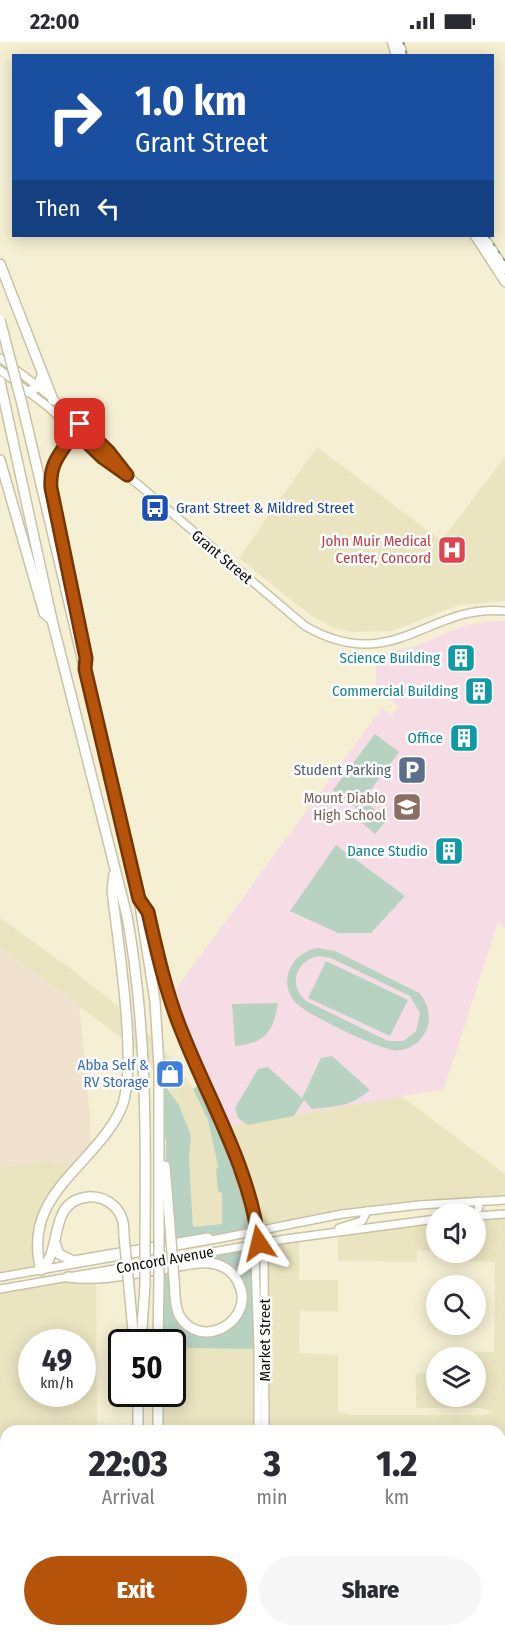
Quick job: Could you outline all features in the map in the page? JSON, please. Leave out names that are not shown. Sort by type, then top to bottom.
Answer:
[{"type":"highway","points":[[0,264],[53,400]]},
{"type":"highway","points":[[0,319],[139,899],[155,1001],[160,1087],[158,1329]]},
{"type":"highway","points":[[29,392],[38,386],[42,375]]},
{"type":"highway","points":[[0,381],[52,620],[127,916],[138,987],[145,1080],[145,1285],[142,1329]]},
{"type":"highway","points":[[75,431],[55,458],[50,477],[86,658],[85,669]]},
{"type":"highway","points":[[0,460],[44,613],[52,620]]},
{"type":"highway","points":[[41,1270],[37,1244],[44,1211],[55,1190],[113,1125],[122,1107],[128,1072],[122,982],[112,890],[114,872]]},
{"type":"highway","points":[[139,899],[148,912],[174,1011],[233,1150],[257,1232]]},
{"type":"highway","points":[[68,1277],[88,1280],[195,1263],[218,1264],[230,1271],[243,1292],[243,1304],[238,1316],[219,1331],[208,1333],[194,1329],[179,1315],[174,1279],[170,1227],[165,1177],[165,1140],[159,1129]]},
{"type":"highway","points":[[41,1270],[51,1256],[59,1216],[63,1211],[82,1197],[94,1196],[112,1204],[120,1212],[124,1222],[133,1329]]},
{"type":"highway","points":[[55,1238],[59,1254],[71,1260]]},
{"type":"highway","points":[[138,1407],[138,1425]]},
{"type":"highway","points":[[158,1407],[158,1425]]},
{"type":"main road","points":[[476,237],[505,282]]},
{"type":"main road","points":[[484,237],[505,269]]},
{"type":"main road","name":"Grant Street","points":[[0,358],[38,386],[109,452],[127,475]]},
{"type":"main road","name":"Grant Street","points":[[0,370],[29,392],[103,458],[127,475],[267,595],[319,635],[346,642],[382,643],[413,636],[466,615],[505,611]]},
{"type":"main road","name":"Concord Avenue","points":[[0,1277],[367,1211],[505,1200]]},
{"type":"main road","points":[[338,1230],[343,1225],[362,1221],[367,1211]]},
{"type":"main road","points":[[486,1215],[505,1214]]},
{"type":"main road","name":"Concord Avenue","points":[[0,1289],[259,1247],[338,1230],[426,1220]]},
{"type":"main road","name":"Market Street","points":[[257,1232],[259,1247],[264,1259],[265,1425]]},
{"type":"main road","name":"Concord Avenue","points":[[52,1269],[71,1260],[194,1238],[222,1238]]},
{"type":"main road","name":"Market Street","points":[[258,1425],[259,1349],[255,1260],[259,1247]]},
{"type":"main road","points":[[40,1282],[41,1270]]},
{"type":"shaded area","points":[[317,447],[441,541],[505,457],[505,601],[459,605],[392,631],[351,632],[334,628],[310,615],[239,558]]},
{"type":"shaded area","name":"Mount Diablo High School","points":[[505,621],[505,928],[498,922],[444,1089],[225,1127],[170,997],[382,708],[391,715],[399,707],[376,686],[376,655],[416,646],[465,625]]},
{"type":"shaded area","name":"Abba Self & RV Storage","points":[[0,918],[75,972],[134,1019],[174,1061],[193,1089],[208,1120],[218,1166],[216,1170],[218,1192],[222,1193],[222,1225],[193,1227],[189,1159],[191,1136],[168,1087],[133,1046],[0,948]]},
{"type":"shaded area","points":[[0,948],[79,1004],[90,1117],[91,1153],[85,1159],[55,1165],[50,1160],[0,1168]]},
{"type":"shaded area","points":[[401,1096],[505,1174],[505,1200],[426,1203],[426,1206],[367,1211],[257,1231],[225,1127]]},
{"type":"shaded area","points":[[85,1159],[62,1182],[39,1228],[41,1270],[0,1277],[0,1168],[50,1160]]},
{"type":"shaded area","points":[[505,1214],[505,1425],[265,1425],[263,1243],[299,1237],[299,1280],[338,1280],[338,1311],[300,1311],[299,1353],[338,1355],[338,1411],[351,1415],[483,1415],[492,1412],[482,1408],[416,1408],[416,1374],[426,1374],[426,1407],[486,1407],[486,1352],[494,1352],[495,1262],[486,1262],[486,1215]]},
{"type":"shaded area","points":[[426,1220],[426,1250],[417,1250],[417,1262],[338,1261],[338,1230]]},
{"type":"shaded area","points":[[68,1277],[96,1279],[97,1425],[0,1425],[0,1289]]},
{"type":"shaded area","points":[[186,1348],[259,1349],[258,1425],[158,1425],[158,1407],[186,1407]]},
{"type":"green space","points":[[375,734],[399,752],[357,808],[333,790]]},
{"type":"green space","points":[[367,803],[387,820],[375,834],[355,817]]},
{"type":"green space","points":[[336,845],[405,896],[371,933],[338,933],[290,911]]},
{"type":"green space","points":[[318,948],[335,951],[419,993],[425,1001],[429,1015],[426,1031],[417,1043],[398,1050],[373,1044],[312,1014],[295,1002],[287,985],[290,969],[301,955]],"holes":[[[318,956],[331,958],[410,996],[420,1013],[416,1031],[404,1041],[388,1041],[306,1001],[297,988],[299,968]]]},
{"type":"green space","points":[[326,961],[408,1000],[390,1036],[308,998]]},
{"type":"green space","points":[[278,1003],[274,1022],[261,1039],[235,1046],[232,1004]]},
{"type":"green space","points":[[332,1056],[370,1090],[350,1103],[337,1106],[312,1109],[304,1100],[294,1116],[248,1125],[238,1118],[235,1108],[258,1069],[268,1067],[302,1098],[321,1058]]},
{"type":"green space","points":[[159,1077],[179,1105],[191,1136],[189,1159],[193,1227],[222,1224],[222,1193],[218,1192],[216,1170],[218,1166],[208,1120],[193,1089],[204,1081],[257,1231],[171,1241],[165,1177],[166,1140],[159,1129]]},
{"type":"green space","points":[[254,1244],[259,1349],[186,1348],[186,1329],[158,1329],[159,1269],[173,1267],[172,1259]],"holes":[[[208,1263],[238,1281],[238,1316],[208,1333],[179,1315],[173,1267]]]},
{"type":"railway","points":[[403,42],[406,54]]},
{"type":"railway","points":[[489,237],[505,261]]},
{"type":"place","name":"Grant Street & Mildred Street","points":[[155,508]]},
{"type":"place","name":"John Muir Medical Center, Concord","points":[[452,550]]},
{"type":"place","name":"Science Building","points":[[461,658]]},
{"type":"place","name":"Commercial Building","points":[[479,691]]},
{"type":"place","name":"Office","points":[[464,738]]},
{"type":"place","name":"Student Parking","points":[[412,770]]},
{"type":"place","name":"Mount Diablo High School","points":[[407,807]]},
{"type":"place","name":"Dance Studio","points":[[449,851]]},
{"type":"place","name":"Abba Self & RV Storage","points":[[170,1074]]},
{"type":"route","points":[[80,424],[109,452],[127,475],[103,458],[75,431],[60,450],[51,467],[51,488],[73,587],[86,658],[85,669],[139,899],[148,912],[174,1011],[233,1150],[255,1220],[259,1243]]}]
